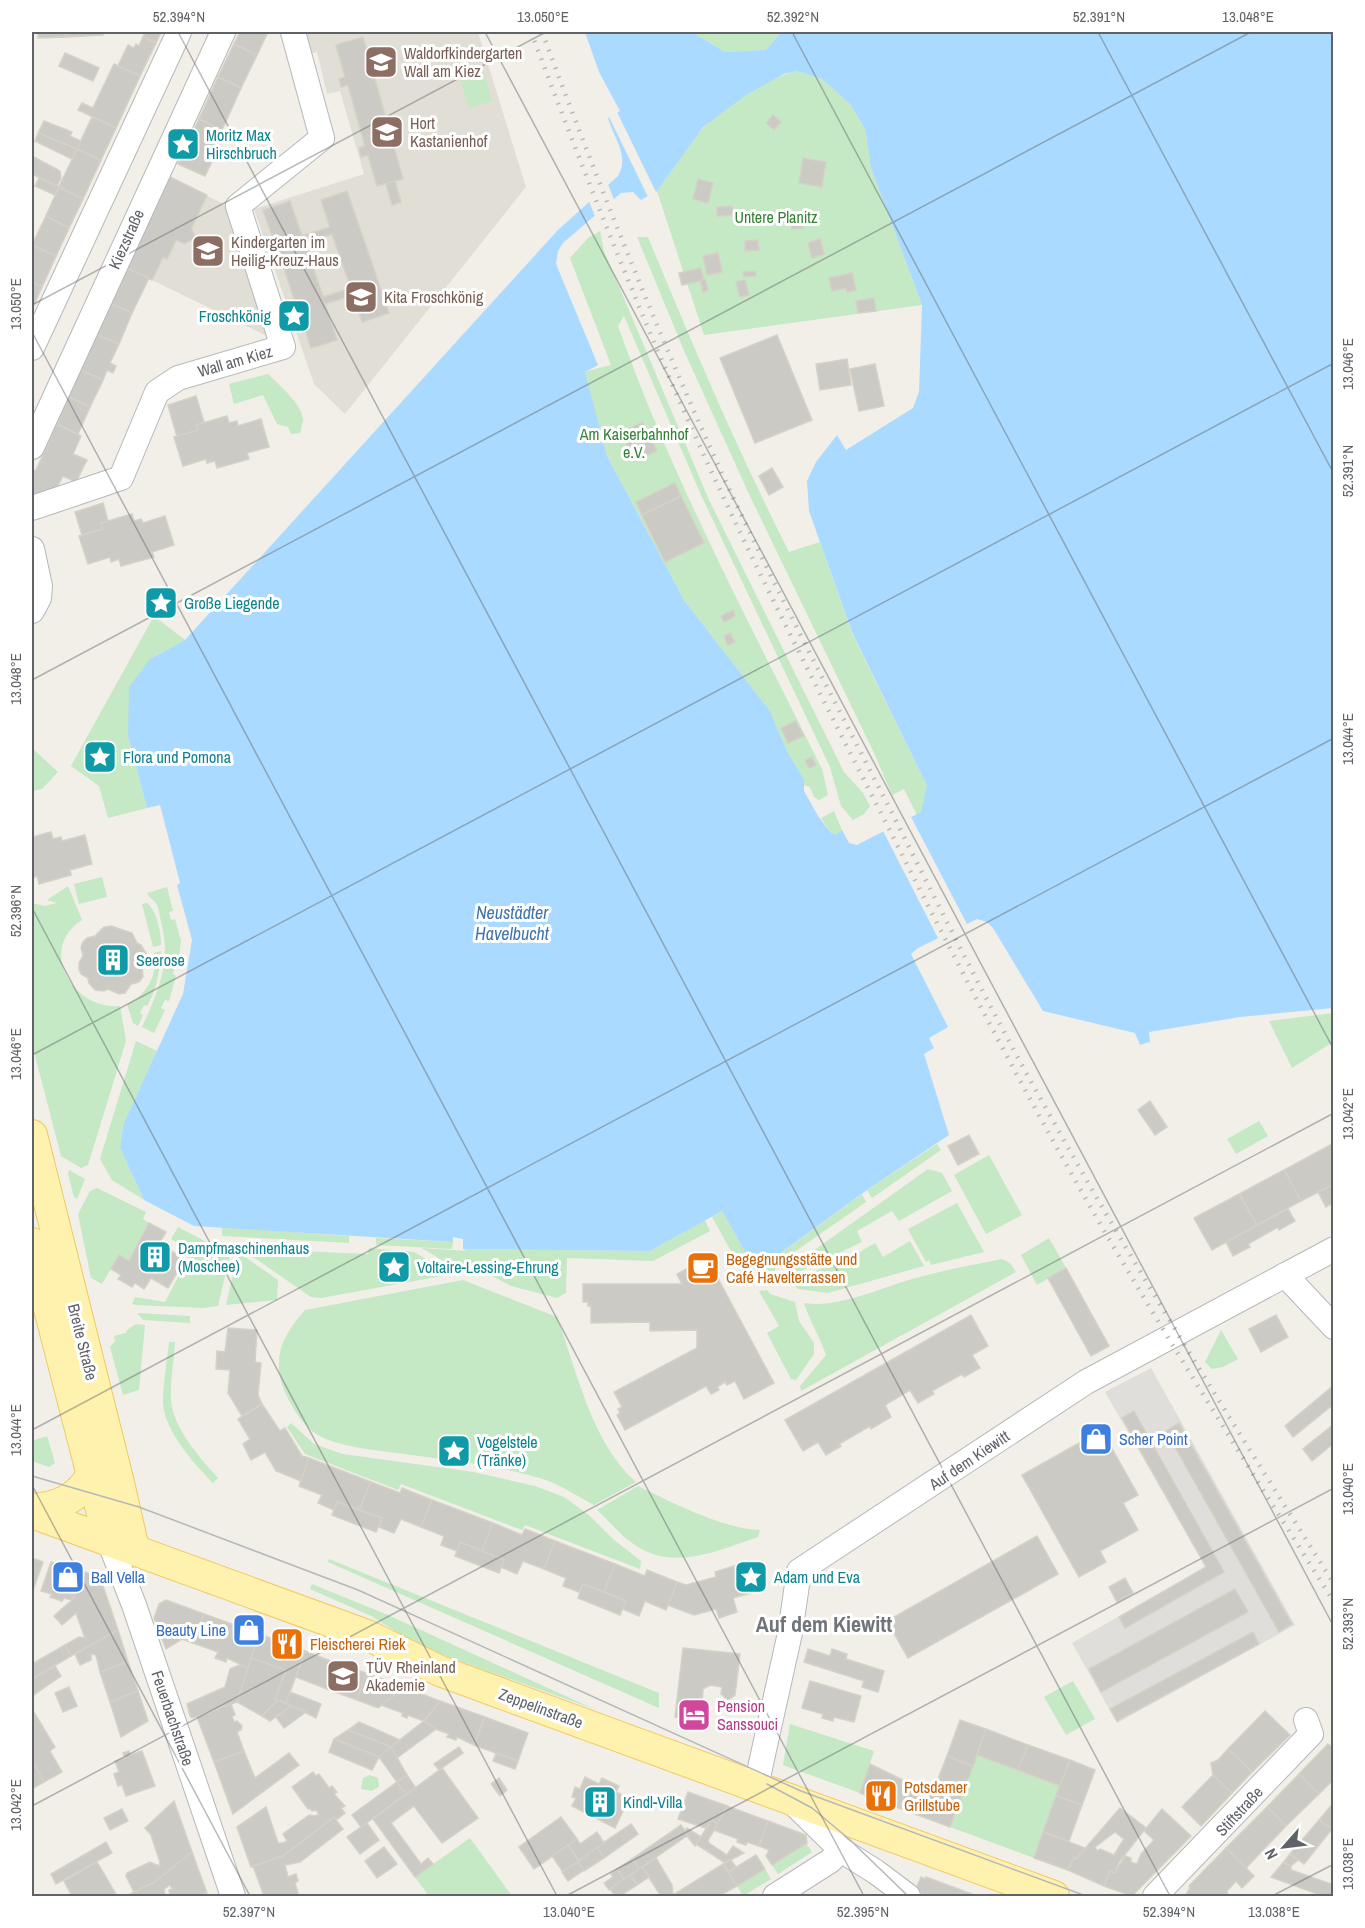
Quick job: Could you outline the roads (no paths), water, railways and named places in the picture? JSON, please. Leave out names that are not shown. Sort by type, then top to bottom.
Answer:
[{"type":"main road","name":"Breite Straße","points":[[32,1135],[119,1483],[121,1545]]},
{"type":"main road","name":"Breite Straße","points":[[32,1243],[92,1475],[121,1545]]},
{"type":"main road","points":[[32,1511],[67,1502],[81,1490],[92,1475]]},
{"type":"main road","name":"Zeppelinstraße","points":[[32,1511],[367,1635],[440,1671],[1054,1896]]},
{"type":"street","points":[[32,348],[180,32]]},
{"type":"street","name":"Kiezstraße","points":[[32,447],[223,32]]},
{"type":"street","name":"Wall am Kiez","points":[[32,508],[121,478],[157,392],[178,378],[283,347],[238,206],[322,138],[293,32]]},
{"type":"street","points":[[32,549],[40,586],[39,598],[32,610]]},
{"type":"street","name":"Auf dem Kiewitt","points":[[756,1786],[790,1633],[799,1570],[1086,1382],[1334,1249]]},
{"type":"street","points":[[1285,1275],[1334,1327]]},
{"type":"street","name":"Feuerbachstraße","points":[[121,1545],[134,1605],[233,1896]]},
{"type":"street","name":"Stiftstraße","points":[[1155,1896],[1311,1734],[1305,1720]]},
{"type":"street","points":[[788,1798],[841,1850],[908,1896]]},
{"type":"street","points":[[775,1896],[830,1862],[841,1850]]},
{"type":"water","name":"Neustädter Havelbucht","points":[[585,32],[692,32],[725,52],[766,50],[781,32],[1333,32],[1333,1008],[1240,1017],[1149,1032],[1150,1042],[1140,1045],[1135,1033],[1043,1011],[993,928],[987,922],[977,919],[918,948],[911,954],[948,1027],[929,1038],[934,1048],[924,1054],[949,1135],[867,1190],[756,1271],[722,1211],[650,1251],[463,1249],[463,1239],[453,1237],[453,1242],[194,1226],[144,1200],[120,1148],[123,1125],[183,994],[192,940],[177,885],[180,883],[160,805],[147,808],[128,736],[129,687],[150,659],[185,640],[558,230],[618,176],[622,154],[608,118],[620,111],[599,72]],"holes":[[[797,71],[822,79],[850,104],[865,129],[871,168],[922,305],[919,392],[913,408],[846,450],[837,435],[816,462],[807,481],[809,511],[852,632],[927,786],[921,812],[857,845],[849,843],[842,830],[836,834],[831,833],[818,816],[804,791],[804,779],[787,751],[770,711],[684,600],[607,456],[585,372],[598,365],[556,264],[558,251],[563,243],[621,193],[633,192],[641,200],[657,191],[703,127],[746,95],[784,74]]]},
{"type":"tram line","points":[[32,1476],[139,1507],[358,1590],[801,1791],[1086,1896]]},
{"type":"tram line","points":[[767,1784],[812,1808],[849,1839],[908,1896]]},
{"type":"railway","points":[[531,32],[622,264],[704,455],[778,611],[932,914],[1087,1201],[1208,1403],[1334,1602]]},
{"type":"railway","points":[[542,32],[629,256],[724,478],[953,933],[993,1011],[1089,1184],[1192,1357],[1334,1584]]},
{"type":"place","name":"Waldorfkindergarten Wall am Kiez","points":[[381,62]]},
{"type":"place","name":"Hort Kastanienhof","points":[[387,132]]},
{"type":"place","name":"Moritz Max Hirschbruch","points":[[183,144]]},
{"type":"place","name":"Kindergarten im Heilig-Kreuz-Haus","points":[[208,251]]},
{"type":"place","name":"Kita Froschkönig","points":[[361,297]]},
{"type":"place","name":"Froschkönig","points":[[294,316]]},
{"type":"place","name":"Große Liegende","points":[[161,603]]},
{"type":"place","name":"Flora und Pomona","points":[[100,757]]},
{"type":"place","name":"Seerose","points":[[113,960]]},
{"type":"place","name":"Dampfmaschinenhaus (Moschee)","points":[[155,1257]]},
{"type":"place","name":"Voltaire-Lessing-Ehrung","points":[[394,1267]]},
{"type":"place","name":"Begegnungsstätte und Café Havelterrassen","points":[[703,1268]]},
{"type":"place","name":"Scher Point","points":[[1096,1439]]},
{"type":"place","name":"Vogelstele (Tränke)","points":[[454,1451]]},
{"type":"place","name":"Ball Vella","points":[[68,1577]]},
{"type":"place","name":"Adam und Eva","points":[[751,1577]]},
{"type":"place","name":"Beauty Line","points":[[249,1630]]},
{"type":"place","name":"Fleischerei Riek","points":[[287,1644]]},
{"type":"place","name":"TÜV Rheinland Akademie","points":[[343,1676]]},
{"type":"place","name":"Pension Sanssouci","points":[[694,1715]]},
{"type":"place","name":"Potsdamer Grillstube","points":[[881,1796]]},
{"type":"place","name":"Kindl-Villa","points":[[600,1802]]},
{"type":"district","name":"Auf dem Kiewitt","points":[[824,1624]]},
{"type":"park label","name":"Untere Planitz","points":[[776,217]]},
{"type":"park label","name":"Am Kaiserbahnhof e.V.","points":[[634,443]]}]
